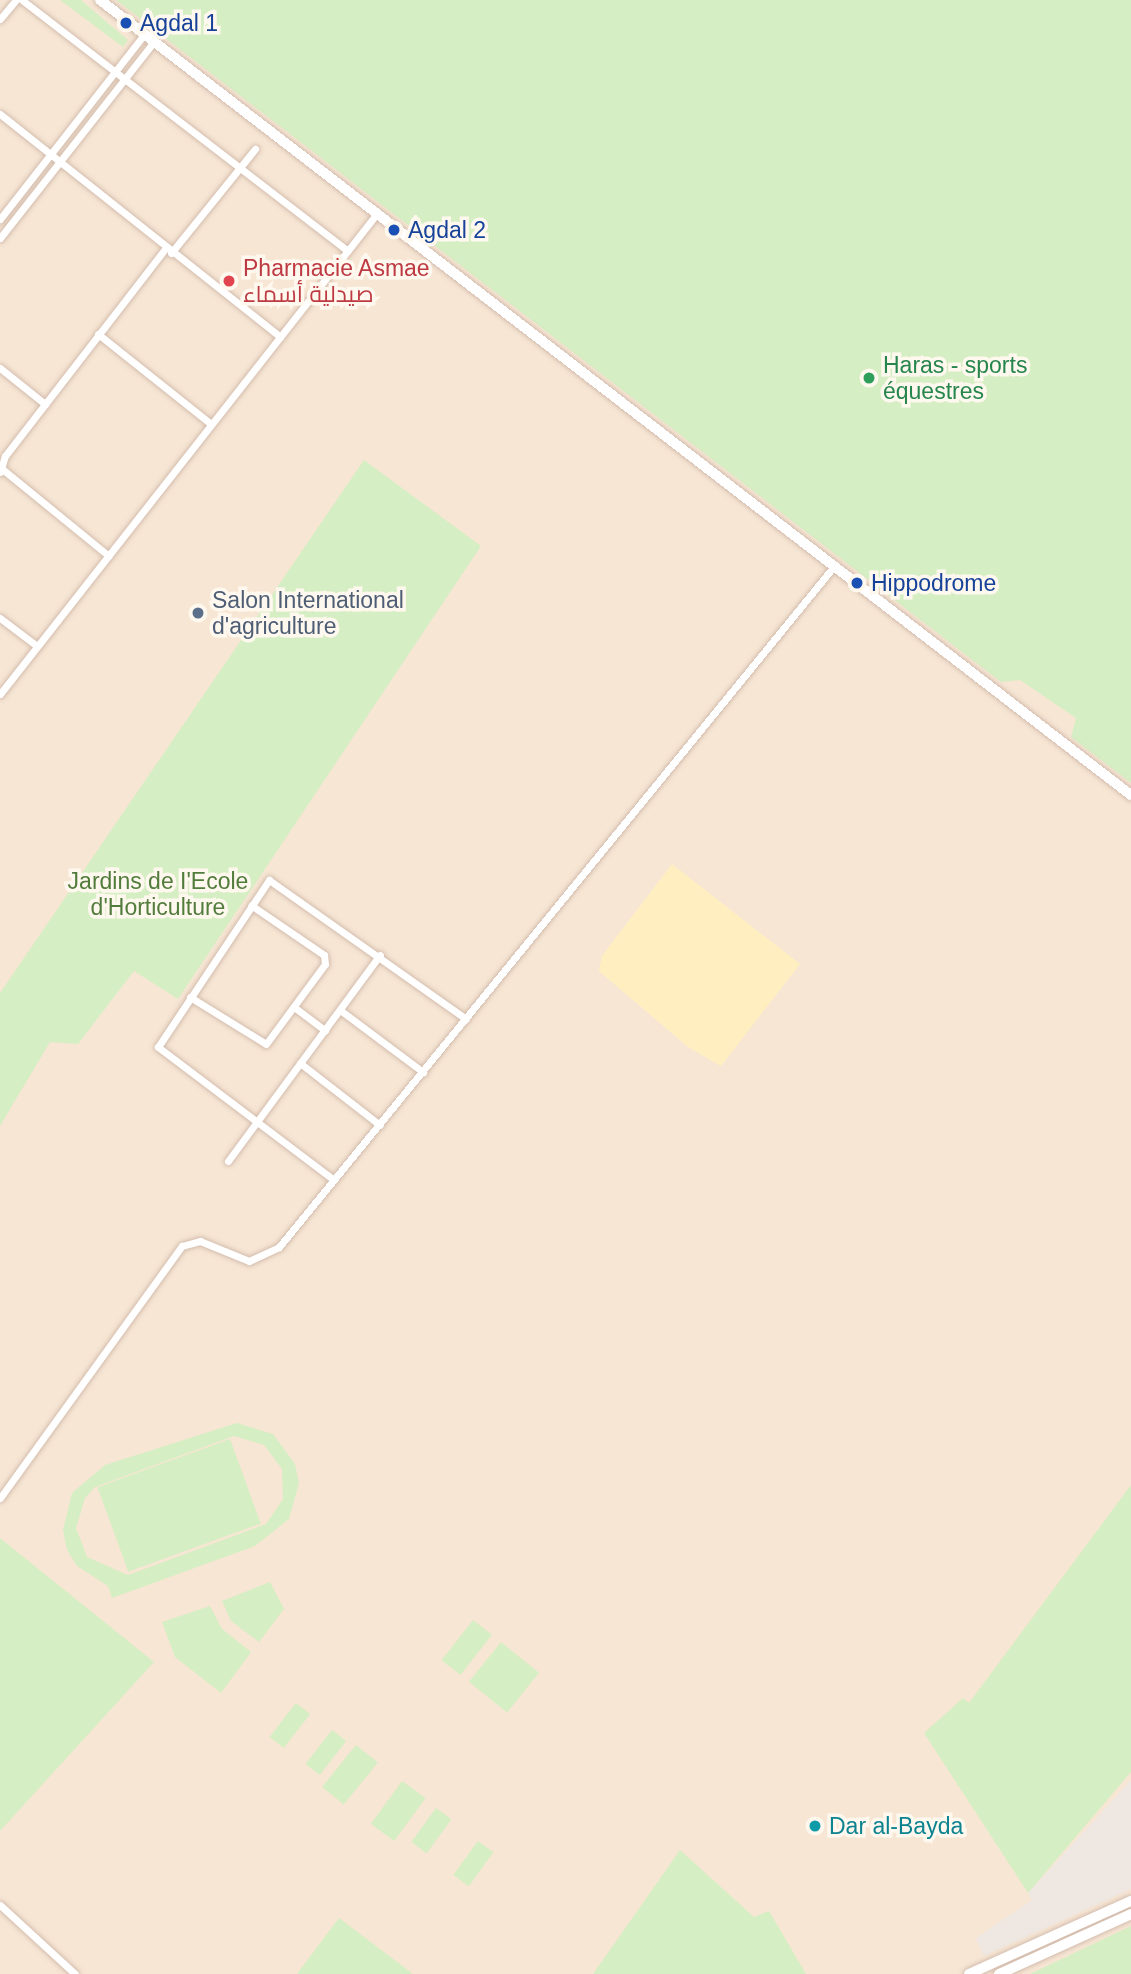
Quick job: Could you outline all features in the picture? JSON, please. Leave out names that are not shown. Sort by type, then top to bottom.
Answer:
[{"type":"main road","points":[[100,0],[142,37],[835,565],[1131,795]]},
{"type":"main road","points":[[969,1974],[1131,1900]]},
{"type":"main road","points":[[999,1974],[1131,1914]]},
{"type":"street","points":[[0,19],[16,0]]},
{"type":"street","points":[[22,0],[348,251]]},
{"type":"street","points":[[0,219],[142,37]]},
{"type":"street","points":[[0,238],[152,44]]},
{"type":"street","points":[[0,114],[168,251],[280,337]]},
{"type":"street","points":[[109,556],[1,470],[2,457],[98,334],[255,149]]},
{"type":"street","points":[[0,694],[375,216]]},
{"type":"street","points":[[98,334],[211,424]]},
{"type":"street","points":[[0,368],[45,404]]},
{"type":"street","points":[[0,1498],[182,1247],[200,1241],[249,1261],[268,1257],[380,1125],[835,565]]},
{"type":"street","points":[[0,618],[37,646]]},
{"type":"street","points":[[334,1180],[160,1051],[160,1040],[269,880],[277,880],[466,1019]]},
{"type":"street","points":[[190,997],[261,1044],[273,1038],[294,1007],[325,958],[251,905]]},
{"type":"street","points":[[228,1161],[380,955]]},
{"type":"street","points":[[294,1007],[325,1030]]},
{"type":"street","points":[[340,1010],[423,1072]]},
{"type":"street","points":[[299,1063],[380,1125]]},
{"type":"street","points":[[0,1905],[75,1974]]},
{"type":"shaded area","points":[[0,0],[1131,0],[1131,1974],[0,1974]]},
{"type":"shaded area","points":[[1131,1780],[1131,1889],[984,1956],[976,1938],[1032,1900],[1028,1893]]},
{"type":"green space","points":[[60,0],[81,0],[128,40],[123,47]]},
{"type":"green space","name":"Haras - sports équestres","points":[[116,0],[1131,0],[1131,783],[1071,737],[1076,718],[1020,680],[1001,682]]},
{"type":"green space","name":"Jardins de I'Ecole d'Horticulture","points":[[364,460],[481,546],[178,999],[134,971],[78,1044],[50,1042],[0,1126],[0,993]]},
{"type":"green space","points":[[237,1423],[273,1434],[295,1464],[299,1483],[289,1519],[255,1546],[112,1598],[108,1586],[77,1566],[67,1550],[63,1530],[72,1493],[105,1465]],"holes":[[[234,1436],[264,1445],[282,1469],[283,1499],[266,1524],[128,1575],[87,1557],[76,1528],[85,1498],[95,1487]]]},
{"type":"green space","points":[[230,1439],[261,1524],[128,1572],[98,1487]]},
{"type":"green space","points":[[1131,1485],[1131,1772],[1028,1893],[924,1733],[963,1698],[969,1703]]},
{"type":"green space","points":[[0,1538],[154,1662],[0,1831]]},
{"type":"green space","points":[[270,1582],[284,1609],[259,1642],[231,1621],[222,1601]]},
{"type":"green space","points":[[210,1606],[222,1629],[251,1652],[221,1693],[175,1657],[162,1622]]},
{"type":"green space","points":[[473,1620],[492,1635],[461,1675],[442,1660]]},
{"type":"green space","points":[[501,1642],[539,1673],[507,1712],[469,1682]]},
{"type":"green space","points":[[296,1703],[310,1714],[284,1748],[270,1737]]},
{"type":"green space","points":[[332,1730],[346,1741],[320,1775],[306,1764]]},
{"type":"green space","points":[[356,1745],[378,1763],[344,1805],[322,1787]]},
{"type":"green space","points":[[402,1781],[425,1798],[394,1841],[371,1824]]},
{"type":"green space","points":[[436,1808],[451,1819],[427,1853],[411,1842]]},
{"type":"green space","points":[[478,1841],[493,1852],[469,1886],[453,1875]]},
{"type":"green space","points":[[680,1850],[754,1917],[769,1911],[806,1974],[593,1974]]},
{"type":"green space","points":[[339,1918],[413,1974],[297,1974]]},
{"type":"green space","points":[[1131,1926],[1131,1974],[1030,1974]]},
{"type":"sand","points":[[672,864],[800,964],[721,1066],[688,1047],[599,971],[602,956]]},
{"type":"place","name":"Agdal 1","points":[[126,23]]},
{"type":"place","name":"Agdal 2","points":[[394,230]]},
{"type":"place","name":"Pharmacie Asmae صيدلية أسماء","points":[[229,281]]},
{"type":"place","name":"Haras - sports équestres","points":[[869,378]]},
{"type":"place","name":"Hippodrome","points":[[857,583]]},
{"type":"place","name":"Salon International d'agriculture","points":[[198,613]]},
{"type":"place","name":"Dar al-Bayda","points":[[815,1826]]}]
